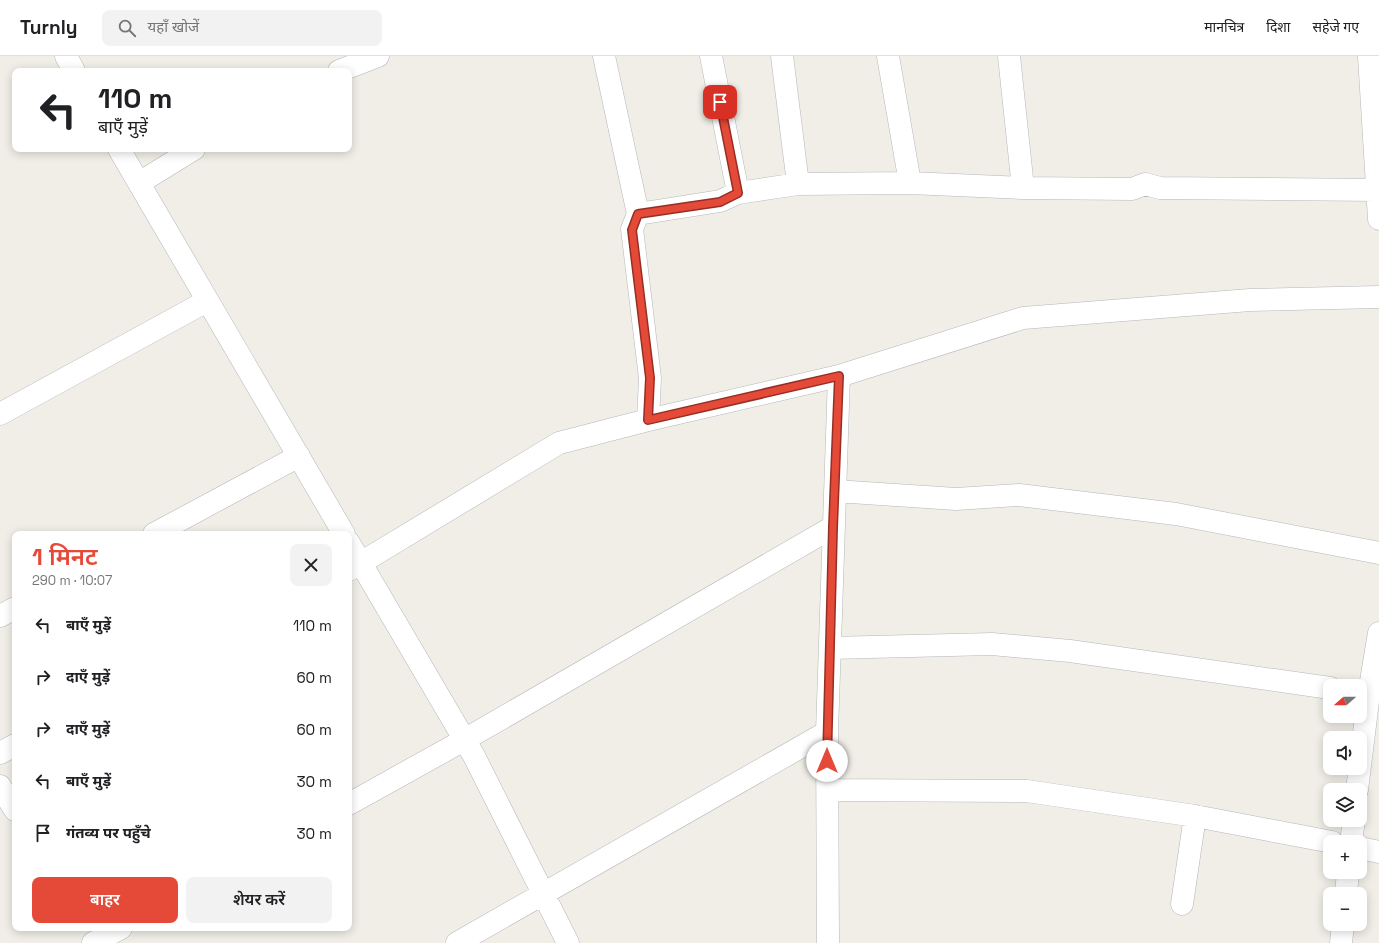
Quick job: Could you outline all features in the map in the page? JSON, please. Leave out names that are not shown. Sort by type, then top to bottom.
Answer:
[{"type":"street","points":[[66,56],[72,68]]},
{"type":"street","points":[[347,68],[378,56]]},
{"type":"street","points":[[604,56],[638,214],[632,230],[650,378],[648,420]]},
{"type":"street","points":[[711,56],[738,193]]},
{"type":"street","points":[[782,56],[798,184]]},
{"type":"street","points":[[888,56],[910,183]]},
{"type":"street","points":[[1009,56],[1023,188]]},
{"type":"street","points":[[1369,56],[1379,219]]},
{"type":"street","points":[[122,152],[342,531]]},
{"type":"street","points":[[139,183],[189,152]]},
{"type":"street","points":[[638,214],[720,202],[738,193],[798,184],[910,183],[1023,188],[1132,189],[1145,184],[1160,188],[1377,190]]},
{"type":"street","points":[[355,567],[559,443],[648,420],[839,376],[1024,318],[1250,300],[1379,296]]},
{"type":"street","points":[[0,414],[208,301]]},
{"type":"street","points":[[828,943],[827,732],[839,376]]},
{"type":"street","points":[[160,531],[299,456]]},
{"type":"street","points":[[834,491],[956,499],[1019,495],[1176,514],[1379,554]]},
{"type":"street","points":[[352,802],[464,740],[833,527]]},
{"type":"street","points":[[352,555],[355,567],[474,756],[568,943]]},
{"type":"street","points":[[0,616],[12,610]]},
{"type":"street","points":[[1358,783],[1369,694],[1379,633]]},
{"type":"street","points":[[830,648],[992,644],[1070,651],[1323,687]]},
{"type":"street","points":[[457,943],[827,732]]},
{"type":"street","points":[[0,752],[12,746]]},
{"type":"street","points":[[0,786],[12,805]]},
{"type":"street","points":[[828,790],[1027,791],[1195,816],[1323,840]]},
{"type":"street","points":[[1182,904],[1195,816]]},
{"type":"street","points":[[1367,849],[1379,852]]},
{"type":"street","points":[[85,931],[92,943],[115,931]]},
{"type":"street","points":[[1341,943],[1342,931]]},
{"type":"route","points":[[720,102],[738,193],[720,202],[638,214],[632,230],[650,378],[648,420],[839,376],[833,527],[827,761]]}]
